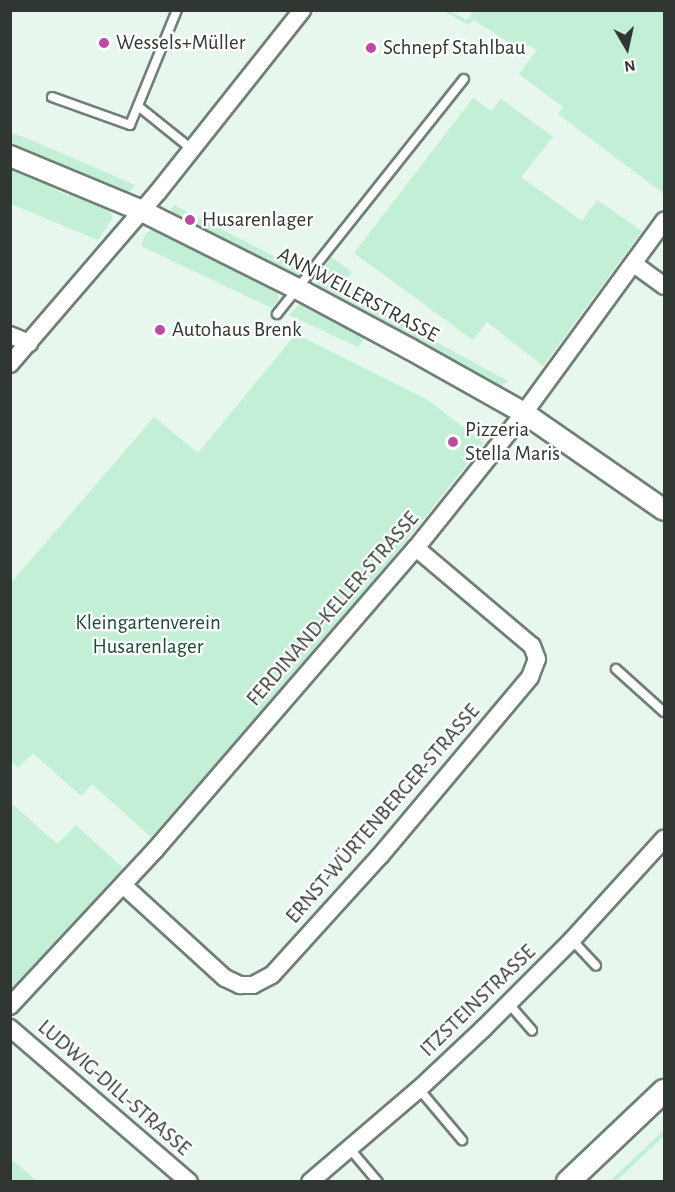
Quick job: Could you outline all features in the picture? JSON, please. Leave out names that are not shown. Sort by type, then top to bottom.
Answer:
[{"type":"main road","points":[[568,1182],[664,1091]]},
{"type":"street","points":[[10,364],[193,150],[302,10]]},
{"type":"street","name":"ANNWEILERSTRASSE","points":[[10,156],[142,211],[298,289],[524,413],[664,510]]},
{"type":"street","name":"FERDINAND-KELLER-STRASSE","points":[[10,1006],[123,885],[416,548],[524,413],[664,221]]},
{"type":"street","points":[[634,264],[664,286]]},
{"type":"street","points":[[10,335],[29,343]]},
{"type":"street","name":"ERNST-WÜRTENBERGER-STRASSE","points":[[123,885],[225,978],[240,986],[253,985],[272,975],[380,856],[530,677],[537,659],[532,646],[416,548]]},
{"type":"street","name":"ITZSTEINSTRASSE","points":[[310,1182],[419,1089],[509,1004],[572,940],[664,839]]},
{"type":"street","name":"LUDWIG-DILL-STRASSE","points":[[10,1028],[189,1182]]},
{"type":"lane","points":[[52,97],[130,125],[177,10]]},
{"type":"lane","points":[[278,314],[464,79]]},
{"type":"lane","points":[[138,106],[193,150]]},
{"type":"lane","points":[[616,669],[664,712]]},
{"type":"lane","points":[[572,940],[596,966]]},
{"type":"lane","points":[[509,1004],[532,1030]]},
{"type":"lane","points":[[419,1089],[462,1140]]},
{"type":"lane","points":[[350,1149],[378,1182]]},
{"type":"green space","points":[[474,10],[664,11],[664,194],[558,114],[563,107],[519,74],[537,50],[528,45],[523,51],[473,20],[469,25],[443,11],[450,11],[467,20]]},
{"type":"green space","points":[[473,98],[491,111],[501,99],[553,137],[521,177],[582,221],[597,200],[642,231],[543,366],[487,322],[473,340],[354,253]]},
{"type":"green space","points":[[10,132],[135,185],[128,194],[119,195],[11,149]]},
{"type":"green space","points":[[10,166],[60,187],[58,191],[68,196],[70,192],[108,208],[113,218],[98,240],[11,204]]},
{"type":"green space","points":[[174,205],[303,271],[298,276],[292,276],[173,216],[171,209]]},
{"type":"green space","points":[[153,229],[272,286],[277,290],[278,299],[272,308],[141,246],[146,233]]},
{"type":"green space","points":[[331,257],[352,272],[339,289],[508,381],[501,386],[488,385],[317,289],[318,278]]},
{"type":"green space","points":[[308,302],[368,334],[358,347],[289,315],[300,304]]},
{"type":"green space","name":"Kleingartenverein Husarenlager","points":[[296,334],[428,400],[484,443],[362,596],[151,837],[92,784],[81,796],[33,753],[18,768],[11,761],[11,583],[154,417],[198,453]]},
{"type":"green space","points":[[11,803],[57,844],[76,825],[123,868],[11,989]]},
{"type":"green space","points":[[664,1130],[664,1136],[625,1173],[616,1181],[610,1181]]},
{"type":"green space","points":[[11,1159],[37,1181],[11,1181]]},
{"type":"place","name":"Wessels+Müller","points":[[104,43]]},
{"type":"place","name":"Schnepf Stahlbau","points":[[371,48]]},
{"type":"place","name":"Husarenlager","points":[[190,220]]},
{"type":"place","name":"Autohaus Brenk","points":[[160,330]]},
{"type":"place","name":"Pizzeria Stella Maris","points":[[453,442]]}]
